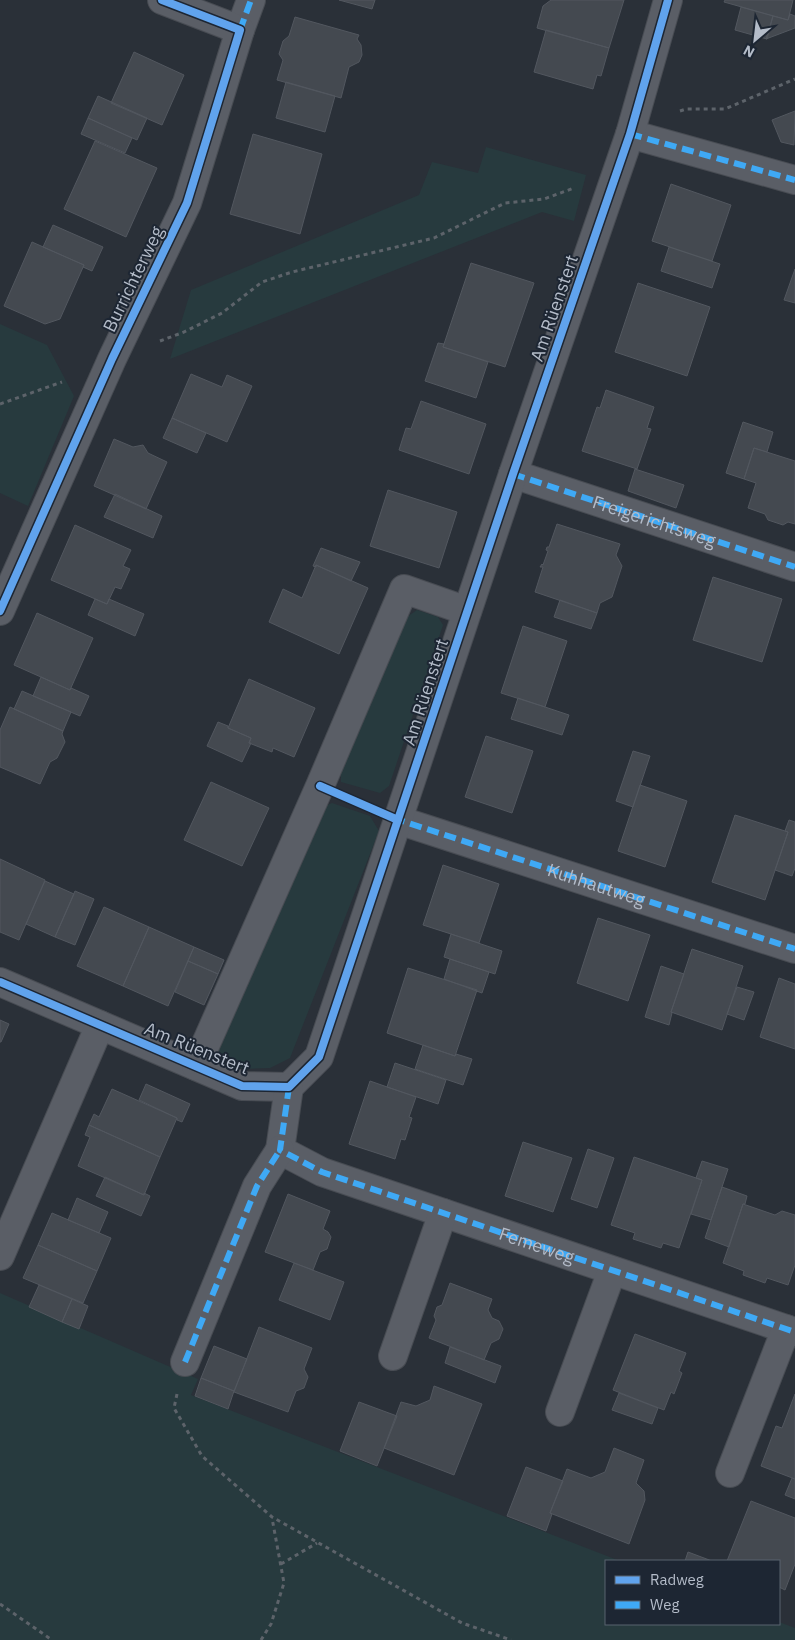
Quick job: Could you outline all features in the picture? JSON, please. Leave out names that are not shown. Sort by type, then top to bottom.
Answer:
[{"type":"street","points":[[162,0],[240,30]]},
{"type":"street","name":"Burrichterweg","points":[[0,611],[112,358],[187,203],[250,0]]},
{"type":"street","name":"Am Rüenstert","points":[[0,982],[242,1086],[288,1087],[319,1058],[513,474],[630,134],[668,0]]},
{"type":"street","points":[[630,134],[795,180]]},
{"type":"street","name":"Freigerichtsweg","points":[[513,474],[795,566]]},
{"type":"street","points":[[196,1066],[320,786],[404,588],[467,611]]},
{"type":"street","name":"Kuhhautweg","points":[[398,820],[795,949]]},
{"type":"street","points":[[0,1256],[100,1025]]},
{"type":"street","points":[[185,1362],[257,1186],[280,1150],[288,1087]]},
{"type":"street","name":"Femeweg","points":[[280,1150],[322,1172],[791,1331]]},
{"type":"street","points":[[393,1356],[444,1214]]},
{"type":"street","points":[[560,1412],[612,1271]]},
{"type":"street","points":[[730,1473],[791,1331]]},
{"type":"path","points":[[678,112],[686,109],[725,109],[795,79]]},
{"type":"path","points":[[112,358],[184,332],[222,313],[262,282],[292,272],[434,238],[505,203],[544,199],[584,184],[610,189]]},
{"type":"path","points":[[0,404],[63,381]]},
{"type":"path","points":[[185,1362],[174,1408],[202,1456],[272,1517],[462,1623],[511,1640]]},
{"type":"path","points":[[261,1640],[271,1624],[284,1583],[272,1517]]},
{"type":"path","points":[[281,1564],[318,1543]]},
{"type":"path","points":[[0,1604],[52,1640]]},
{"type":"green space","points":[[486,147],[586,175],[574,221],[542,212],[170,359],[191,290],[419,195],[432,162],[478,173]]},
{"type":"green space","points":[[0,324],[47,345],[74,396],[28,506],[0,493]]},
{"type":"green space","points":[[417,610],[438,617],[443,625],[389,786],[380,793],[341,782],[341,765],[407,617]]},
{"type":"green space","points":[[332,803],[370,816],[379,831],[290,1058],[270,1068],[243,1069],[211,1050],[323,807]]},
{"type":"green space","points":[[0,1293],[198,1379],[191,1395],[617,1560],[605,1560],[605,1625],[780,1625],[780,1622],[795,1628],[795,1640],[0,1640]]},
{"type":"building","points":[[339,0],[375,0],[372,9]]},
{"type":"building","points":[[551,0],[624,0],[609,48],[537,28],[543,6]]},
{"type":"building","points":[[725,0],[793,0],[788,20],[724,2]]},
{"type":"building","points":[[741,7],[773,16],[767,39],[735,30]]},
{"type":"building","points":[[790,14],[795,16],[795,28],[766,39],[773,16],[788,20]]},
{"type":"building","points":[[295,17],[359,35],[357,39],[361,45],[362,55],[359,62],[349,67],[341,98],[277,80],[283,60],[279,54],[283,41],[289,36]]},
{"type":"building","points":[[546,30],[609,48],[601,76],[597,75],[593,89],[534,72]]},
{"type":"building","points":[[134,52],[184,75],[162,125],[111,103]]},
{"type":"building","points":[[286,82],[335,96],[325,132],[276,118]]},
{"type":"building","points":[[98,96],[147,118],[137,140],[88,118]]},
{"type":"building","points":[[795,111],[794,145],[781,142],[772,120]]},
{"type":"building","points":[[88,118],[132,138],[125,153],[81,134]]},
{"type":"building","points":[[253,134],[322,154],[300,234],[230,214]]},
{"type":"building","points":[[95,141],[157,168],[126,237],[64,209]]},
{"type":"building","points":[[671,184],[731,205],[712,261],[652,241]]},
{"type":"building","points":[[53,225],[103,247],[92,271],[83,267],[84,265],[43,247]]},
{"type":"building","points":[[32,242],[84,265],[60,319],[45,324],[4,306]]},
{"type":"building","points":[[669,247],[720,264],[712,288],[661,271]]},
{"type":"building","points":[[471,263],[534,283],[505,367],[443,347]]},
{"type":"building","points":[[795,269],[795,303],[784,300]]},
{"type":"building","points":[[638,283],[710,307],[687,376],[615,352]]},
{"type":"building","points":[[438,343],[444,344],[443,347],[488,362],[476,398],[425,381]]},
{"type":"building","points":[[191,374],[222,387],[227,375],[252,386],[227,442],[172,418]]},
{"type":"building","points":[[606,390],[654,407],[647,428],[651,429],[637,469],[582,451],[597,407],[600,408]]},
{"type":"building","points":[[421,401],[486,424],[469,474],[399,450],[406,428],[411,429]]},
{"type":"building","points":[[172,418],[206,433],[197,453],[163,438]]},
{"type":"building","points":[[743,422],[773,432],[767,452],[754,448],[744,479],[726,473]]},
{"type":"building","points":[[114,439],[133,447],[143,445],[148,453],[167,462],[146,509],[94,486]]},
{"type":"building","points":[[754,448],[795,461],[795,524],[788,522],[783,525],[768,520],[765,514],[748,508],[756,483],[744,479]]},
{"type":"building","points":[[635,469],[684,485],[676,508],[628,491]]},
{"type":"building","points":[[388,490],[457,512],[439,568],[370,546]]},
{"type":"building","points":[[115,494],[162,516],[153,538],[104,517]]},
{"type":"building","points":[[557,524],[620,544],[616,555],[622,566],[612,597],[600,603],[597,613],[535,592],[543,567],[540,567],[543,565],[548,551],[546,550],[547,547],[549,547]]},
{"type":"building","points":[[75,525],[131,550],[123,566],[130,569],[121,589],[115,587],[107,604],[51,580]]},
{"type":"building","points":[[321,548],[360,562],[351,581],[316,565],[316,567],[313,566]]},
{"type":"building","points":[[316,565],[368,588],[339,654],[269,622],[283,589],[302,598]]},
{"type":"building","points":[[713,577],[782,599],[762,662],[693,640]]},
{"type":"building","points":[[95,599],[107,604],[109,599],[144,614],[135,636],[88,615]]},
{"type":"building","points":[[560,600],[597,613],[591,629],[554,617]]},
{"type":"building","points":[[37,613],[93,638],[70,690],[14,665]]},
{"type":"building","points":[[523,626],[567,641],[545,707],[501,693]]},
{"type":"building","points":[[41,677],[89,696],[80,716],[33,696]]},
{"type":"building","points":[[249,679],[315,708],[294,757],[273,748],[272,752],[249,743],[251,738],[228,728]]},
{"type":"building","points":[[22,691],[71,712],[63,731],[14,709]]},
{"type":"building","points":[[518,698],[569,715],[562,735],[511,719]]},
{"type":"building","points":[[10,707],[63,731],[62,734],[65,742],[57,758],[50,762],[40,784],[0,767],[0,730]]},
{"type":"building","points":[[218,722],[251,738],[249,743],[251,743],[242,762],[207,746]]},
{"type":"building","points":[[486,736],[533,751],[512,813],[465,797]]},
{"type":"building","points":[[633,751],[650,756],[633,807],[616,801]]},
{"type":"building","points":[[211,782],[269,808],[242,866],[184,840]]},
{"type":"building","points":[[640,785],[687,801],[665,867],[618,851]]},
{"type":"building","points":[[735,815],[788,832],[765,900],[712,882]]},
{"type":"building","points":[[789,820],[795,822],[795,868],[792,876],[775,870],[788,832],[785,831]]},
{"type":"building","points":[[0,859],[45,880],[19,940],[0,932]]},
{"type":"building","points":[[443,865],[499,884],[479,943],[423,925]]},
{"type":"building","points":[[45,881],[74,894],[55,937],[26,924]]},
{"type":"building","points":[[75,891],[94,899],[75,945],[55,937]]},
{"type":"building","points":[[104,907],[149,927],[123,986],[77,966]]},
{"type":"building","points":[[598,918],[650,935],[628,1001],[577,983]]},
{"type":"building","points":[[149,927],[194,947],[168,1006],[123,986]]},
{"type":"building","points":[[451,934],[502,951],[495,974],[444,957]]},
{"type":"building","points":[[194,947],[224,960],[218,974],[188,961]]},
{"type":"building","points":[[692,949],[743,966],[722,1030],[671,1012]]},
{"type":"building","points":[[450,959],[489,972],[482,993],[444,979]]},
{"type":"building","points":[[188,961],[218,974],[204,1005],[175,992]]},
{"type":"building","points":[[661,966],[684,974],[671,1012],[669,1025],[645,1017]]},
{"type":"building","points":[[408,968],[477,990],[455,1056],[387,1033]]},
{"type":"building","points":[[779,978],[795,984],[795,1049],[760,1037]]},
{"type":"building","points":[[737,987],[754,992],[744,1020],[727,1014]]},
{"type":"building","points":[[0,1020],[9,1024],[1,1042],[0,1042]]},
{"type":"building","points":[[423,1045],[455,1056],[456,1054],[472,1059],[463,1085],[415,1069]]},
{"type":"building","points":[[395,1063],[446,1080],[438,1104],[387,1087]]},
{"type":"building","points":[[370,1081],[416,1097],[409,1117],[412,1118],[405,1140],[401,1139],[395,1159],[349,1144]]},
{"type":"building","points":[[146,1084],[190,1104],[182,1122],[139,1100]]},
{"type":"building","points":[[112,1089],[177,1118],[160,1157],[89,1125],[94,1114],[99,1117]]},
{"type":"building","points":[[89,1125],[160,1157],[144,1195],[78,1166],[90,1137],[85,1135]]},
{"type":"building","points":[[523,1142],[572,1158],[553,1212],[505,1196]]},
{"type":"building","points":[[588,1149],[614,1158],[597,1208],[571,1199]]},
{"type":"building","points":[[634,1157],[702,1180],[679,1248],[663,1243],[661,1248],[633,1239],[635,1233],[611,1225]]},
{"type":"building","points":[[702,1161],[728,1169],[711,1220],[691,1214],[702,1180],[696,1178]]},
{"type":"building","points":[[105,1177],[150,1196],[141,1216],[96,1196]]},
{"type":"building","points":[[722,1187],[747,1196],[729,1247],[705,1238]]},
{"type":"building","points":[[288,1194],[330,1211],[323,1229],[331,1237],[327,1249],[320,1252],[313,1270],[265,1252]]},
{"type":"building","points":[[77,1198],[108,1212],[99,1233],[68,1220]]},
{"type":"building","points":[[743,1204],[775,1215],[782,1211],[795,1215],[795,1265],[788,1285],[767,1278],[765,1283],[743,1275],[744,1271],[723,1263]]},
{"type":"building","points":[[52,1213],[111,1238],[97,1271],[38,1245]]},
{"type":"building","points":[[38,1245],[97,1271],[83,1303],[23,1278]]},
{"type":"building","points":[[294,1263],[344,1282],[330,1320],[279,1300]]},
{"type":"building","points":[[450,1283],[492,1299],[488,1310],[492,1318],[499,1321],[503,1329],[499,1339],[491,1343],[484,1360],[429,1338],[436,1320],[434,1316],[437,1307],[442,1305]]},
{"type":"building","points":[[39,1285],[72,1299],[62,1322],[29,1307]]},
{"type":"building","points":[[72,1299],[88,1306],[79,1329],[62,1322]]},
{"type":"building","points":[[259,1327],[312,1348],[304,1369],[308,1377],[304,1388],[296,1391],[288,1412],[234,1392]]},
{"type":"building","points":[[635,1334],[686,1353],[679,1371],[682,1373],[674,1394],[671,1392],[664,1410],[613,1390]]},
{"type":"building","points":[[214,1346],[247,1359],[234,1391],[201,1378]]},
{"type":"building","points":[[450,1347],[501,1366],[495,1383],[445,1363]]},
{"type":"building","points":[[201,1378],[234,1391],[228,1409],[195,1396]]},
{"type":"building","points":[[434,1386],[482,1404],[454,1475],[384,1448],[401,1402],[416,1406],[430,1400]]},
{"type":"building","points":[[619,1393],[658,1408],[652,1424],[612,1410]]},
{"type":"building","points":[[795,1394],[795,1479],[761,1466],[776,1426],[782,1428]]},
{"type":"building","points":[[359,1402],[397,1416],[377,1466],[340,1451]]},
{"type":"building","points":[[614,1448],[644,1460],[636,1483],[644,1491],[645,1500],[629,1544],[550,1513],[567,1469],[591,1478],[605,1472]]},
{"type":"building","points":[[526,1467],[563,1481],[550,1513],[552,1514],[546,1531],[507,1516]]},
{"type":"building","points":[[792,1478],[795,1479],[795,1499],[785,1495]]},
{"type":"building","points":[[751,1501],[795,1518],[795,1564],[785,1590],[780,1588],[780,1560],[727,1560]]},
{"type":"building","points":[[688,1552],[709,1560],[685,1560]]},
{"type":"marked path","points":[[240,30],[251,0]]},
{"type":"marked path","points":[[630,134],[795,180]]},
{"type":"marked path","points":[[513,474],[795,567]]},
{"type":"marked path","points":[[393,818],[795,949]]},
{"type":"marked path","points":[[289,1087],[280,1150],[322,1172],[795,1332]]},
{"type":"marked path","points":[[185,1362],[257,1186],[280,1150]]},
{"type":"cycle path","points":[[0,611],[112,359],[187,203],[240,30],[162,0]]},
{"type":"cycle path","points":[[0,982],[242,1086],[289,1087],[319,1057],[513,474],[630,134],[668,0]]},
{"type":"cycle path","points":[[320,786],[398,820]]}]
